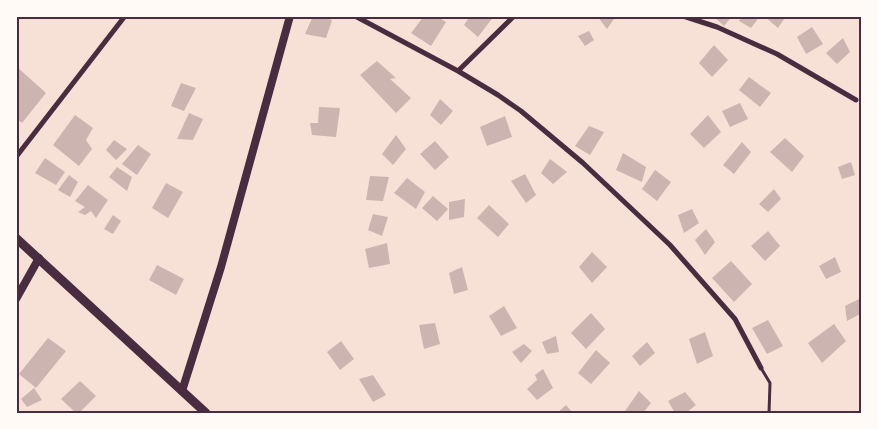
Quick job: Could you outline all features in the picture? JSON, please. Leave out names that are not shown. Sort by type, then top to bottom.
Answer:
[{"type":"main road","points":[[16,238],[206,413]]},
{"type":"street","points":[[16,157],[125,16]]},
{"type":"street","points":[[182,391],[220,267],[290,16]]},
{"type":"street","points":[[355,16],[458,71],[521,111],[583,162],[670,245],[735,319],[761,368]]},
{"type":"street","points":[[458,71],[514,16]]},
{"type":"street","points":[[683,16],[717,27],[777,54],[856,100]]},
{"type":"street","points":[[16,299],[39,258]]},
{"type":"lane","points":[[761,368],[770,383],[769,413]]},
{"type":"building","points":[[313,16],[332,20],[326,38],[305,34]]},
{"type":"building","points":[[424,16],[436,16],[446,22],[431,46],[411,33]]},
{"type":"building","points":[[470,16],[494,16],[478,37],[464,25]]},
{"type":"building","points":[[599,16],[616,16],[607,29]]},
{"type":"building","points":[[713,16],[732,16],[724,26]]},
{"type":"building","points":[[742,16],[760,16],[751,28],[739,21]]},
{"type":"building","points":[[764,16],[786,16],[778,28]]},
{"type":"building","points":[[812,27],[823,44],[806,54],[797,37]]},
{"type":"building","points":[[589,31],[594,40],[585,46],[578,36]]},
{"type":"building","points":[[843,38],[850,52],[837,64],[826,53]]},
{"type":"building","points":[[714,45],[728,60],[712,77],[699,63]]},
{"type":"building","points":[[377,61],[396,78],[390,79],[411,98],[396,113],[360,75]]},
{"type":"building","points":[[16,66],[46,93],[22,123],[16,118]]},
{"type":"building","points":[[749,77],[771,93],[760,107],[739,90]]},
{"type":"building","points":[[181,83],[196,88],[184,111],[171,106]]},
{"type":"building","points":[[440,99],[453,111],[441,125],[430,115]]},
{"type":"building","points":[[740,103],[748,119],[730,127],[722,111]]},
{"type":"building","points":[[319,107],[340,108],[336,137],[312,135],[310,123],[318,123]]},
{"type":"building","points":[[189,113],[203,119],[193,140],[177,139]]},
{"type":"building","points":[[75,115],[93,128],[86,140],[92,149],[79,166],[53,145]]},
{"type":"building","points":[[708,115],[721,132],[704,148],[690,134]]},
{"type":"building","points":[[505,116],[512,137],[487,146],[480,127]]},
{"type":"building","points":[[589,126],[604,132],[590,155],[575,146]]},
{"type":"building","points":[[396,135],[406,149],[393,165],[382,154]]},
{"type":"building","points":[[785,138],[804,156],[792,172],[770,152]]},
{"type":"building","points":[[114,140],[127,149],[116,160],[106,150]]},
{"type":"building","points":[[435,141],[449,157],[435,170],[420,154]]},
{"type":"building","points":[[742,142],[751,152],[734,174],[723,165]]},
{"type":"building","points":[[138,145],[151,154],[137,175],[122,164]]},
{"type":"building","points":[[623,153],[646,167],[642,182],[616,170]]},
{"type":"building","points":[[45,158],[65,172],[56,185],[35,173]]},
{"type":"building","points":[[550,159],[567,172],[553,184],[541,173]]},
{"type":"building","points":[[851,162],[855,175],[842,179],[838,167]]},
{"type":"building","points":[[117,167],[132,177],[127,191],[109,177]]},
{"type":"building","points":[[655,170],[671,182],[657,201],[642,189]]},
{"type":"building","points":[[525,174],[536,195],[526,203],[511,181]]},
{"type":"building","points":[[69,175],[78,182],[70,197],[58,190]]},
{"type":"building","points":[[370,176],[389,177],[383,201],[366,200]]},
{"type":"building","points":[[407,178],[425,192],[416,209],[394,193]]},
{"type":"building","points":[[166,183],[183,192],[168,218],[152,208]]},
{"type":"building","points":[[88,185],[108,200],[96,218],[91,211],[85,215],[78,212],[85,207],[75,201]]},
{"type":"building","points":[[774,189],[781,199],[768,212],[759,204]]},
{"type":"building","points":[[433,196],[448,209],[437,221],[422,208]]},
{"type":"building","points":[[465,199],[464,217],[449,220],[449,202]]},
{"type":"building","points":[[489,205],[509,224],[498,237],[477,218]]},
{"type":"building","points":[[692,209],[699,223],[684,233],[678,215]]},
{"type":"building","points":[[373,214],[388,217],[382,236],[368,230]]},
{"type":"building","points":[[113,215],[121,221],[113,234],[104,229]]},
{"type":"building","points":[[706,229],[715,242],[705,255],[695,240]]},
{"type":"building","points":[[768,231],[780,246],[765,261],[751,246]]},
{"type":"building","points":[[387,243],[390,264],[369,268],[365,249]]},
{"type":"building","points":[[592,252],[607,267],[592,283],[579,267]]},
{"type":"building","points":[[835,257],[841,272],[826,279],[819,266]]},
{"type":"building","points":[[731,261],[752,284],[734,302],[712,278]]},
{"type":"building","points":[[157,265],[184,279],[176,295],[149,280]]},
{"type":"building","points":[[462,267],[468,290],[454,294],[449,273]]},
{"type":"building","points":[[859,299],[862,313],[847,321],[845,306]]},
{"type":"building","points":[[504,306],[517,328],[501,336],[489,316]]},
{"type":"building","points":[[591,313],[605,329],[586,349],[571,333]]},
{"type":"building","points":[[768,320],[783,346],[767,354],[752,328]]},
{"type":"building","points":[[435,323],[440,344],[424,349],[419,325]]},
{"type":"building","points":[[834,324],[846,341],[822,363],[808,343]]},
{"type":"building","points":[[705,332],[713,356],[697,364],[689,339]]},
{"type":"building","points":[[556,336],[559,352],[547,354],[542,342]]},
{"type":"building","points":[[48,338],[66,351],[36,388],[19,374]]},
{"type":"building","points":[[341,341],[354,359],[340,370],[327,352]]},
{"type":"building","points":[[647,342],[655,353],[640,366],[632,356]]},
{"type":"building","points":[[524,344],[532,351],[521,363],[512,352]]},
{"type":"building","points":[[596,350],[610,363],[591,384],[578,373]]},
{"type":"building","points":[[543,369],[553,388],[537,400],[527,389],[537,380],[535,375]]},
{"type":"building","points":[[373,375],[386,395],[373,402],[359,379]]},
{"type":"building","points":[[80,381],[96,396],[79,413],[76,413],[61,399]]},
{"type":"building","points":[[34,388],[42,400],[27,407],[21,399]]},
{"type":"building","points":[[639,391],[651,403],[643,413],[627,413],[625,411]]},
{"type":"building","points":[[685,392],[696,405],[686,413],[675,413],[668,401]]},
{"type":"building","points":[[566,405],[573,413],[557,413]]}]
